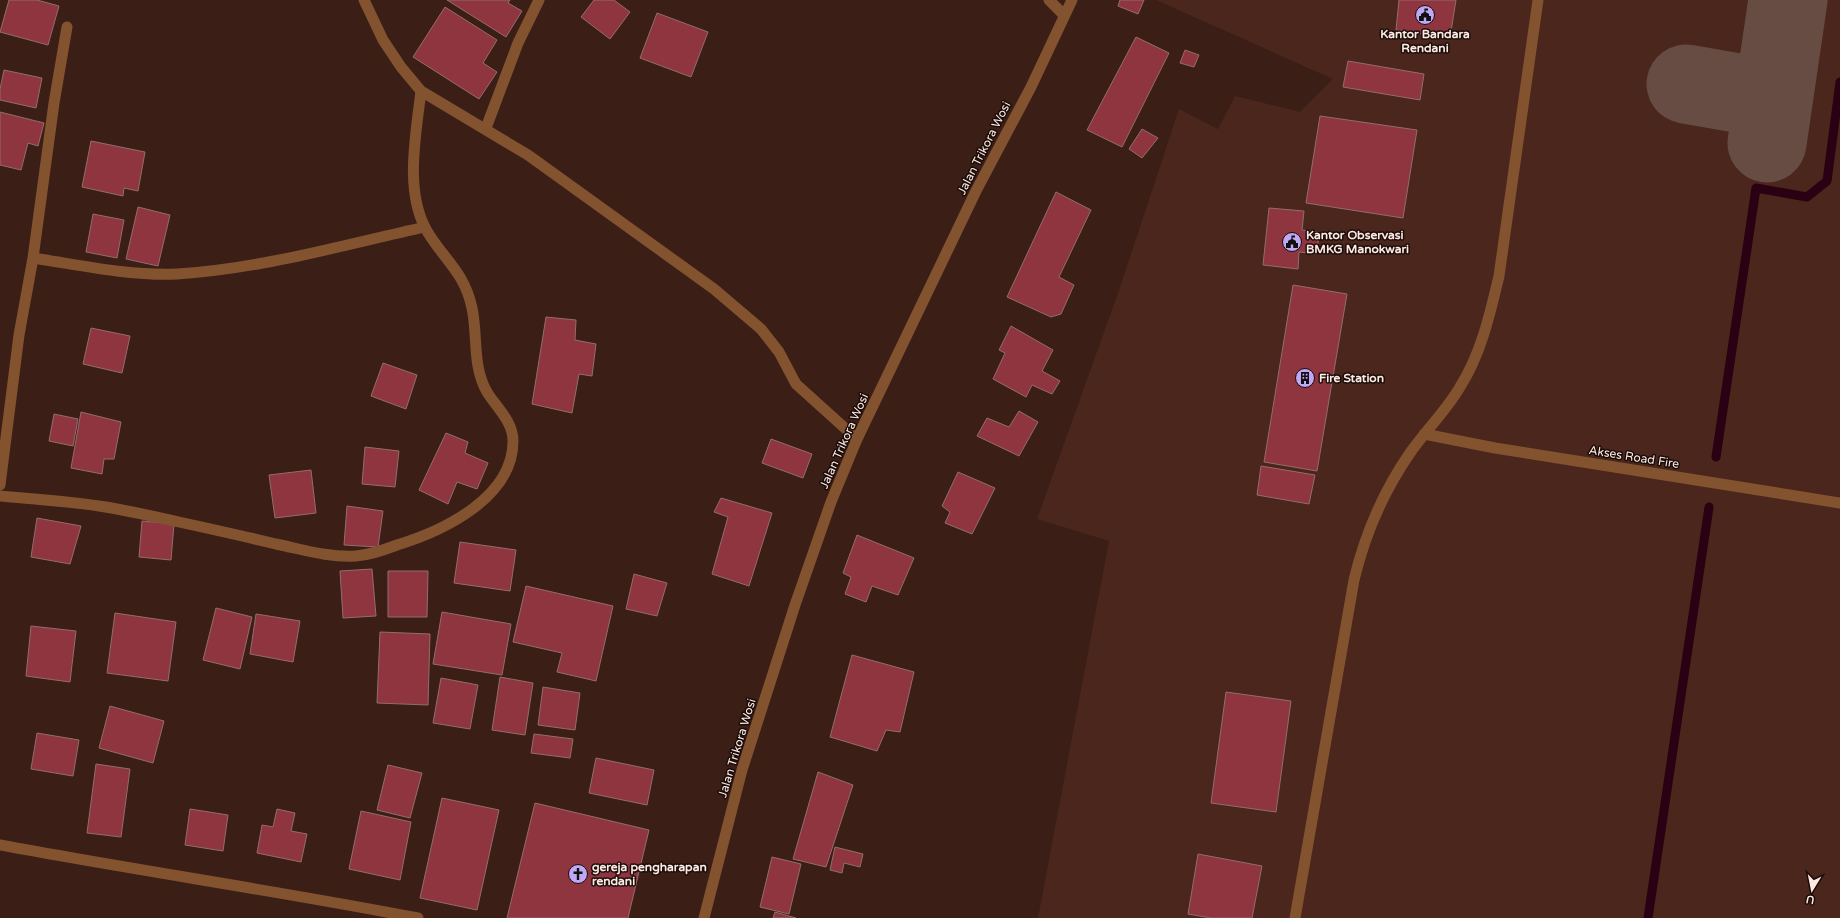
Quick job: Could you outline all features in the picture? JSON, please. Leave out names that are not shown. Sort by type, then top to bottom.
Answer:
[{"type":"street","points":[[364,0],[383,40],[401,67],[421,91],[486,128],[528,155],[714,289],[761,329],[779,352],[796,384],[857,440]]},
{"type":"street","points":[[486,128],[515,50],[539,0]]},
{"type":"street","points":[[1049,0],[1064,15]]},
{"type":"street","name":"Jalan Trikora Wosi","points":[[704,918],[742,770],[753,735],[821,532],[857,440],[976,191],[1031,86],[1072,0]]},
{"type":"street","points":[[1295,918],[1354,580],[1362,548],[1385,493],[1424,434],[1461,386],[1477,353],[1492,306],[1499,276],[1538,0]]},
{"type":"street","points":[[0,485],[19,335],[67,27]]},
{"type":"street","points":[[0,496],[98,506],[336,555],[356,556],[374,553],[426,536],[449,525],[493,491],[509,466],[513,441],[506,420],[487,392],[477,368],[472,308],[462,278],[437,246],[425,227],[413,182],[415,141],[421,91]]},
{"type":"street","points":[[32,258],[126,272],[176,274],[274,260],[425,227]]},
{"type":"street","name":"Akses Road Fire","points":[[1424,434],[1495,448],[1840,503]]},
{"type":"street","points":[[0,845],[76,860],[348,904],[418,918]]},
{"type":"shaded area","points":[[1156,0],[1840,0],[1840,918],[1038,918],[1109,541],[1037,519],[1118,293],[1179,109],[1218,129],[1235,96],[1300,112],[1333,79]]},
{"type":"building","points":[[9,0],[37,0],[59,6],[48,45],[0,32]]},
{"type":"building","points":[[447,0],[510,0],[508,3],[522,11],[506,37]]},
{"type":"building","points":[[594,0],[614,0],[630,12],[610,39],[581,17]]},
{"type":"building","points":[[1120,0],[1144,0],[1138,14],[1118,6]]},
{"type":"building","name":"Kantor Bandara Rendani","points":[[1399,0],[1456,0],[1450,38],[1396,30]]},
{"type":"building","points":[[445,7],[497,40],[483,63],[497,72],[479,99],[413,57]]},
{"type":"building","points":[[657,13],[708,32],[691,77],[640,58]]},
{"type":"building","points":[[1136,37],[1169,53],[1122,147],[1087,130]]},
{"type":"building","points":[[1185,50],[1199,55],[1194,67],[1180,63]]},
{"type":"building","points":[[1348,61],[1424,74],[1420,100],[1343,87]]},
{"type":"building","points":[[4,70],[42,78],[36,108],[0,100],[0,89]]},
{"type":"building","points":[[0,112],[44,123],[38,146],[28,143],[21,170],[0,165]]},
{"type":"building","points":[[1320,116],[1417,130],[1403,218],[1306,203]]},
{"type":"building","points":[[1142,129],[1158,138],[1142,158],[1129,149]]},
{"type":"building","points":[[91,141],[145,152],[138,191],[124,188],[123,196],[82,187]]},
{"type":"building","points":[[1056,192],[1091,210],[1059,277],[1074,285],[1061,314],[1051,317],[1007,297]]},
{"type":"building","points":[[138,207],[170,215],[158,266],[126,259]]},
{"type":"building","name":"Kantor Observasi BMKG Manokwari","points":[[1269,208],[1304,211],[1302,230],[1319,232],[1317,254],[1299,252],[1298,269],[1263,265]]},
{"type":"building","points":[[93,214],[124,220],[117,258],[86,252]]},
{"type":"building","name":"Fire Station","points":[[1293,285],[1347,294],[1317,471],[1264,462]]},
{"type":"building","points":[[546,317],[576,320],[575,340],[596,344],[592,376],[579,374],[572,413],[532,404]]},
{"type":"building","points":[[1011,326],[1053,350],[1042,371],[1060,381],[1052,394],[1032,385],[1026,397],[993,379],[1005,353],[999,350]]},
{"type":"building","points":[[91,328],[130,336],[122,373],[83,364]]},
{"type":"building","points":[[383,363],[417,375],[406,409],[371,396]]},
{"type":"building","points":[[1019,411],[1038,422],[1019,456],[977,436],[987,418],[1009,427]]},
{"type":"building","points":[[81,412],[121,422],[114,459],[104,459],[102,474],[71,468]]},
{"type":"building","points":[[54,414],[78,419],[73,446],[49,441]]},
{"type":"building","points":[[446,433],[468,442],[465,453],[488,463],[477,489],[457,482],[448,504],[419,490]]},
{"type":"building","points":[[771,439],[812,454],[803,478],[762,463]]},
{"type":"building","points":[[365,447],[399,451],[395,487],[362,484]]},
{"type":"building","points":[[1261,466],[1315,475],[1309,504],[1257,495]]},
{"type":"building","points":[[311,470],[316,513],[275,518],[269,475]]},
{"type":"building","points":[[958,472],[995,488],[972,534],[945,523],[950,512],[942,506]]},
{"type":"building","points":[[721,498],[772,513],[749,586],[712,574],[728,517],[714,512]]},
{"type":"building","points":[[347,506],[383,511],[378,547],[344,545]]},
{"type":"building","points":[[37,518],[81,526],[70,564],[31,557]]},
{"type":"building","points":[[142,521],[174,524],[171,560],[139,557]]},
{"type":"building","points":[[857,535],[914,558],[898,595],[872,586],[866,602],[845,594],[851,577],[843,573]]},
{"type":"building","points":[[460,542],[516,550],[510,591],[454,583]]},
{"type":"building","points":[[372,569],[376,616],[343,618],[340,571]]},
{"type":"building","points":[[388,571],[428,571],[427,617],[388,617]]},
{"type":"building","points":[[634,574],[667,583],[657,616],[626,609]]},
{"type":"building","points":[[526,586],[613,606],[596,681],[557,672],[562,653],[513,642]]},
{"type":"building","points":[[216,608],[252,617],[240,669],[203,660]]},
{"type":"building","points":[[442,612],[511,624],[502,675],[433,664]]},
{"type":"building","points":[[115,613],[176,622],[168,681],[107,673]]},
{"type":"building","points":[[256,614],[300,621],[293,662],[250,654]]},
{"type":"building","points":[[31,626],[76,631],[70,682],[26,676]]},
{"type":"building","points":[[380,632],[430,634],[428,705],[377,703]]},
{"type":"building","points":[[852,655],[914,672],[900,732],[886,730],[877,751],[830,737]]},
{"type":"building","points":[[500,677],[533,683],[525,735],[492,730]]},
{"type":"building","points":[[441,678],[478,685],[470,729],[433,723]]},
{"type":"building","points":[[543,687],[580,693],[575,730],[538,725]]},
{"type":"building","points":[[1226,692],[1291,701],[1276,812],[1211,803]]},
{"type":"building","points":[[110,706],[164,721],[153,763],[99,748]]},
{"type":"building","points":[[37,733],[79,740],[73,776],[31,769]]},
{"type":"building","points":[[534,734],[573,739],[570,758],[531,753]]},
{"type":"building","points":[[596,758],[654,770],[647,805],[589,793]]},
{"type":"building","points":[[96,764],[130,769],[121,837],[87,833]]},
{"type":"building","points":[[388,765],[422,773],[410,818],[377,810]]},
{"type":"building","points":[[818,772],[853,785],[826,867],[793,859]]},
{"type":"building","points":[[442,798],[499,810],[477,910],[420,898]]},
{"type":"building","name":"gereja pengharapan rendani","points":[[535,803],[649,830],[628,918],[507,918]]},
{"type":"building","points":[[190,809],[228,815],[223,851],[185,845]]},
{"type":"building","points":[[277,809],[295,813],[291,831],[307,834],[301,862],[257,853],[262,825],[273,827]]},
{"type":"building","points":[[361,811],[411,822],[400,880],[349,869]]},
{"type":"building","points":[[835,847],[863,854],[860,867],[844,863],[842,873],[830,870]]},
{"type":"building","points":[[1198,854],[1262,866],[1252,918],[1211,918],[1188,914]]},
{"type":"building","points":[[772,857],[801,864],[789,914],[760,907]]},
{"type":"building","points":[[775,912],[796,918],[773,918]]},
{"type":"waterway","points":[[1716,457],[1756,188],[1807,197],[1827,181],[1840,82]]},
{"type":"waterway","points":[[1648,918],[1709,507]]},
{"type":"taxiway","points":[[1767,143],[1788,0]]},
{"type":"taxiway","points":[[1686,84],[1749,95],[1771,117]]},
{"type":"place","name":"Kantor Bandara Rendani","points":[[1425,15]]},
{"type":"place","name":"Kantor Observasi BMKG Manokwari","points":[[1292,242]]},
{"type":"place","name":"Fire Station","points":[[1305,378]]},
{"type":"place","name":"gereja pengharapan rendani","points":[[578,874]]}]
